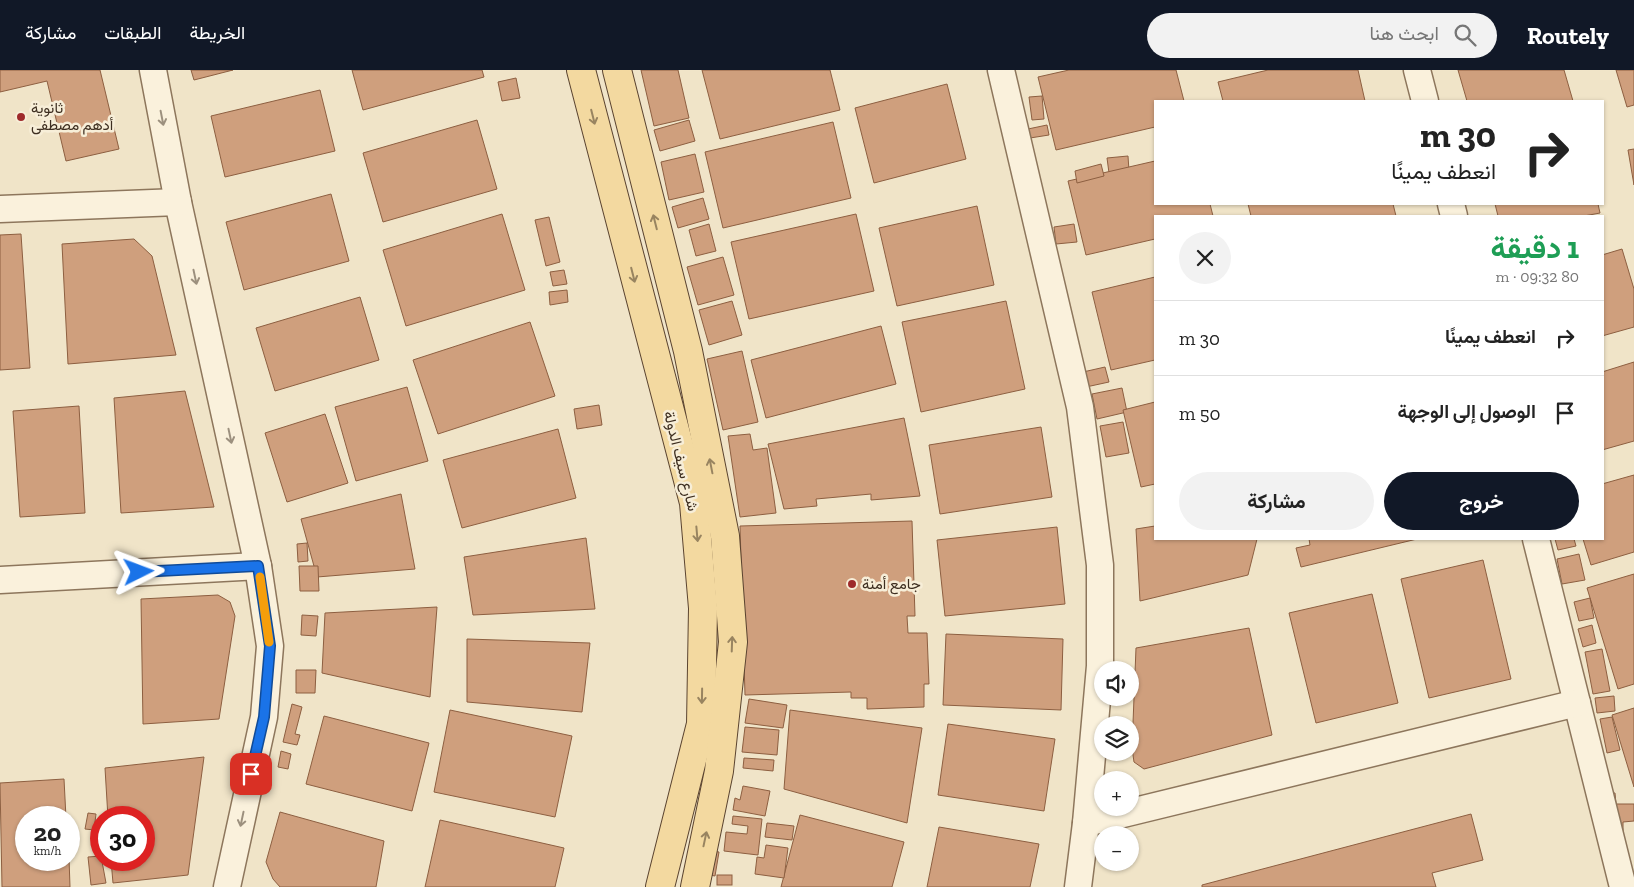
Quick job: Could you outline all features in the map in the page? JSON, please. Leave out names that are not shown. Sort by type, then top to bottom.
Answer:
[{"type":"main road","name":"شارع سيف الدولة","points":[[580,70],[694,503],[703,608],[701,724],[660,887]]},
{"type":"main road","name":"شارع سيف الدولة","points":[[617,70],[688,350],[725,536],[733,642],[719,771],[695,887]]},
{"type":"street","points":[[153,70],[178,202],[258,566],[270,646],[264,717],[227,887]]},
{"type":"street","points":[[1001,70],[1080,408],[1100,565],[1100,666],[1086,823],[1078,887]]},
{"type":"street","points":[[1417,70],[1425,100]]},
{"type":"street","points":[[0,209],[178,202]]},
{"type":"street","points":[[1536,540],[1623,887]]},
{"type":"street","points":[[0,580],[258,566]]},
{"type":"street","points":[[1086,823],[1577,704]]},
{"type":"building","points":[[0,70],[100,70],[119,149],[66,161],[47,81],[0,92]]},
{"type":"building","points":[[191,70],[233,70],[194,80]]},
{"type":"building","points":[[352,70],[482,70],[484,77],[363,110]]},
{"type":"building","points":[[641,70],[678,70],[689,118],[654,126]]},
{"type":"building","points":[[702,70],[830,70],[840,110],[720,139]]},
{"type":"building","points":[[1069,70],[1176,70],[1184,100],[1154,100],[1154,127],[1056,150],[1038,77]]},
{"type":"building","points":[[1268,70],[1358,70],[1365,100],[1223,100],[1218,82]]},
{"type":"building","points":[[1458,70],[1564,70],[1573,100],[1467,100]]},
{"type":"building","points":[[1616,70],[1634,70],[1634,105],[1627,107]]},
{"type":"building","points":[[516,78],[520,98],[502,101],[498,82]]},
{"type":"building","points":[[947,84],[966,159],[874,183],[855,108]]},
{"type":"building","points":[[320,90],[335,151],[225,177],[211,116]]},
{"type":"building","points":[[1042,96],[1044,119],[1032,120],[1029,97]]},
{"type":"building","points":[[477,120],[497,189],[383,222],[363,153]]},
{"type":"building","points":[[689,120],[695,141],[660,151],[654,130]]},
{"type":"building","points":[[833,122],[851,198],[723,228],[705,152]]},
{"type":"building","points":[[1047,125],[1049,135],[1030,138],[1028,129]]},
{"type":"building","points":[[1634,149],[1634,185],[1628,150]]},
{"type":"building","points":[[695,154],[704,192],[669,200],[661,162]]},
{"type":"building","points":[[1128,156],[1129,171],[1109,173],[1107,158]]},
{"type":"building","points":[[1154,161],[1154,205],[1210,205],[1213,215],[1154,215],[1154,239],[1086,255],[1068,181]]},
{"type":"building","points":[[1101,164],[1104,176],[1077,183],[1075,171]]},
{"type":"building","points":[[331,194],[349,261],[244,290],[226,222]]},
{"type":"building","points":[[703,198],[709,219],[678,228],[672,207]]},
{"type":"building","points":[[1248,205],[1393,205],[1396,215],[1251,215]]},
{"type":"building","points":[[1495,205],[1598,205],[1600,213],[1589,215],[1498,215]]},
{"type":"building","points":[[977,206],[994,285],[897,306],[879,228]]},
{"type":"building","points":[[502,214],[525,290],[406,326],[383,250]]},
{"type":"building","points":[[856,214],[874,291],[749,319],[731,242]]},
{"type":"building","points":[[549,217],[560,262],[546,266],[535,220]]},
{"type":"building","points":[[709,224],[716,251],[696,256],[689,230]]},
{"type":"building","points":[[1074,224],[1077,242],[1056,244],[1054,227]]},
{"type":"building","points":[[21,234],[30,368],[0,370],[0,235]]},
{"type":"building","points":[[134,239],[152,256],[176,355],[68,364],[62,244]]},
{"type":"building","points":[[1622,249],[1634,289],[1634,327],[1604,335],[1604,254]]},
{"type":"building","points":[[723,257],[734,295],[698,305],[687,267]]},
{"type":"building","points":[[564,270],[567,284],[553,286],[550,272]]},
{"type":"building","points":[[1154,277],[1154,360],[1111,370],[1092,292]]},
{"type":"building","points":[[567,290],[568,302],[550,305],[549,292]]},
{"type":"building","points":[[360,297],[379,360],[275,391],[256,328]]},
{"type":"building","points":[[732,301],[742,335],[709,345],[699,310]]},
{"type":"building","points":[[1006,301],[1025,389],[921,412],[902,322]]},
{"type":"building","points":[[530,322],[555,396],[438,434],[413,360]]},
{"type":"building","points":[[881,326],[896,384],[766,418],[751,360]]},
{"type":"building","points":[[742,351],[758,422],[723,430],[707,359]]},
{"type":"building","points":[[1634,362],[1634,441],[1604,449],[1604,371]]},
{"type":"building","points":[[1105,367],[1109,382],[1086,387],[1083,372]]},
{"type":"building","points":[[407,387],[428,461],[356,481],[335,407]]},
{"type":"building","points":[[1122,388],[1127,412],[1097,419],[1092,394]]},
{"type":"building","points":[[185,391],[214,507],[121,513],[114,398]]},
{"type":"building","points":[[1154,402],[1154,484],[1141,487],[1123,410]]},
{"type":"building","points":[[599,405],[602,425],[577,429],[574,409]]},
{"type":"building","points":[[79,406],[85,513],[20,517],[13,411]]},
{"type":"building","points":[[325,414],[348,483],[287,502],[265,433]]},
{"type":"building","points":[[904,418],[920,496],[871,500],[871,494],[816,499],[817,506],[784,509],[768,444]]},
{"type":"building","points":[[1123,422],[1129,453],[1106,457],[1100,426]]},
{"type":"building","points":[[1041,427],[1052,497],[940,514],[929,445]]},
{"type":"building","points":[[558,429],[576,498],[462,528],[443,460]]},
{"type":"building","points":[[750,434],[753,450],[767,448],[776,513],[740,517],[728,436]]},
{"type":"building","points":[[1634,475],[1634,552],[1591,565],[1583,540],[1604,540],[1604,483]]},
{"type":"building","points":[[401,494],[415,569],[317,577],[301,519]]},
{"type":"building","points":[[912,521],[915,616],[907,616],[908,633],[927,633],[929,684],[924,684],[924,707],[867,709],[867,698],[851,698],[851,692],[745,695],[740,526]]},
{"type":"building","points":[[1154,526],[1154,540],[1257,540],[1248,575],[1140,601],[1136,529]]},
{"type":"building","points":[[1057,527],[1065,604],[945,616],[937,540]]},
{"type":"building","points":[[586,538],[595,609],[473,615],[464,557]]},
{"type":"building","points":[[1309,540],[1413,540],[1301,567],[1296,548],[1310,545]]},
{"type":"building","points":[[1555,540],[1574,540],[1576,546],[1558,550]]},
{"type":"building","points":[[307,543],[308,561],[298,562],[297,544]]},
{"type":"building","points":[[1579,554],[1585,580],[1562,584],[1557,559]]},
{"type":"building","points":[[1483,560],[1511,679],[1429,698],[1401,579]]},
{"type":"building","points":[[299,566],[318,566],[319,591],[300,591]]},
{"type":"building","points":[[1634,574],[1634,684],[1618,689],[1587,588]]},
{"type":"building","points":[[1372,594],[1398,703],[1316,723],[1289,613]]},
{"type":"building","points":[[218,595],[230,602],[235,616],[219,719],[143,724],[141,599]]},
{"type":"building","points":[[1590,598],[1594,618],[1579,621],[1574,602]]},
{"type":"building","points":[[437,607],[430,697],[322,673],[325,613]]},
{"type":"building","points":[[302,615],[318,616],[316,636],[301,635]]},
{"type":"building","points":[[1592,625],[1596,643],[1583,647],[1578,629]]},
{"type":"building","points":[[1249,628],[1272,735],[1144,769],[1134,761],[1139,761],[1139,716],[1133,716],[1134,706],[1139,706],[1139,661],[1135,661],[1136,648]]},
{"type":"building","points":[[946,634],[1063,639],[1061,710],[943,705]]},
{"type":"building","points":[[467,639],[590,643],[582,712],[467,702]]},
{"type":"building","points":[[1602,649],[1610,691],[1593,694],[1585,652]]},
{"type":"building","points":[[296,670],[316,670],[315,693],[296,693]]},
{"type":"building","points":[[1614,696],[1615,711],[1597,713],[1595,698]]},
{"type":"building","points":[[749,699],[787,705],[783,728],[745,723]]},
{"type":"building","points":[[292,704],[302,707],[295,734],[300,735],[297,745],[283,742]]},
{"type":"building","points":[[1634,708],[1634,787],[1612,715]]},
{"type":"building","points":[[450,710],[572,736],[555,817],[434,792]]},
{"type":"building","points":[[790,710],[922,728],[907,823],[784,789]]},
{"type":"building","points":[[324,716],[429,743],[412,811],[306,784]]},
{"type":"building","points":[[1612,717],[1620,750],[1607,753],[1600,719]]},
{"type":"building","points":[[948,724],[1055,739],[1044,811],[938,795]]},
{"type":"building","points":[[745,727],[779,730],[777,755],[742,752]]},
{"type":"building","points":[[281,751],[291,754],[288,769],[278,767]]},
{"type":"building","points":[[204,757],[188,875],[113,883],[112,871],[155,871],[155,806],[107,806],[105,768]]},
{"type":"building","points":[[744,758],[774,760],[773,771],[743,768]]},
{"type":"building","points":[[64,779],[65,806],[15,806],[15,871],[69,871],[70,887],[2,887],[0,783]]},
{"type":"building","points":[[743,786],[770,791],[765,816],[733,810],[735,798],[740,800]]},
{"type":"building","points":[[1609,793],[1615,793],[1616,804],[1634,804],[1634,821],[1623,822],[1623,834]]},
{"type":"building","points":[[280,812],[384,841],[376,887],[280,887],[273,879],[266,862]]},
{"type":"building","points":[[88,813],[90,813],[90,830],[85,829]]},
{"type":"building","points":[[1471,814],[1483,860],[1432,873],[1436,887],[1202,887],[1202,885]]},
{"type":"building","points":[[800,815],[904,842],[892,887],[781,887]]},
{"type":"building","points":[[733,816],[762,819],[758,855],[724,851],[726,832],[747,834],[748,826],[732,824]]},
{"type":"building","points":[[440,820],[564,848],[555,887],[425,887]]},
{"type":"building","points":[[767,823],[794,826],[792,840],[765,837]]},
{"type":"building","points":[[939,827],[1039,844],[1030,887],[927,887]]},
{"type":"building","points":[[766,845],[788,848],[784,878],[755,874],[757,857],[764,858]]},
{"type":"building","points":[[708,850],[719,852],[715,876],[704,874]]},
{"type":"building","points":[[88,857],[90,857],[90,871],[104,871],[106,883],[91,885]]},
{"type":"building","points":[[717,875],[732,875],[732,885],[717,885]]},
{"type":"slow traffic","points":[[260,577],[269,642]]},
{"type":"place","name":"ثانوية أدهم مصطفى","points":[[21,117]]},
{"type":"place","name":"جامع أمنة","points":[[852,584]]},
{"type":"route","points":[[139,572],[258,566],[270,646],[264,717],[251,774]]}]
